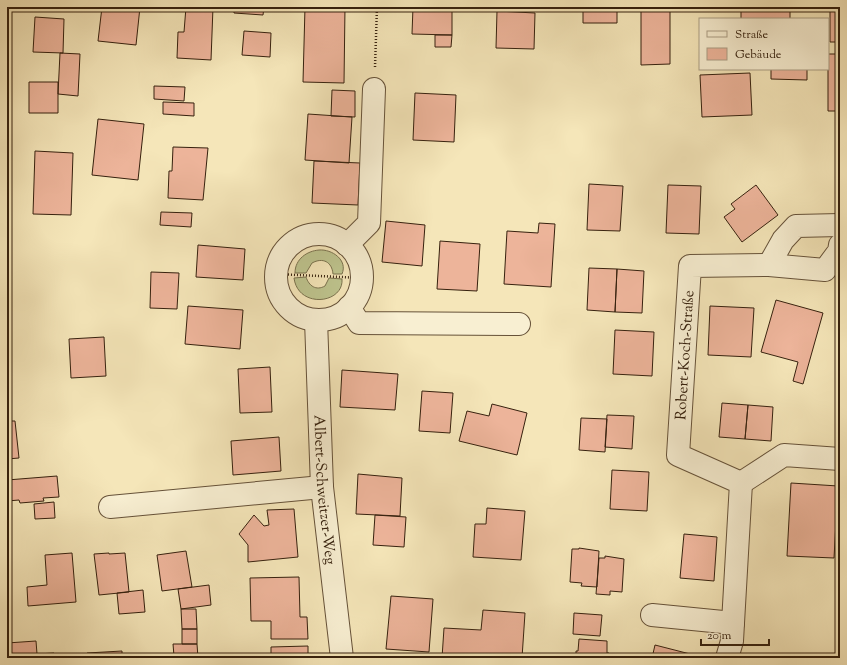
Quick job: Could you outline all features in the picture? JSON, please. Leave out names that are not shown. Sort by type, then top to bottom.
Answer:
[{"type":"street","points":[[348,245],[369,223],[374,89]]},
{"type":"street","points":[[769,266],[783,240],[796,226],[840,225]]},
{"type":"street","points":[[323,234],[336,238],[348,245],[358,260],[362,278],[358,294],[349,308],[334,317],[316,320],[303,317],[291,310],[282,300],[277,288],[276,274],[279,261],[286,249],[296,240],[309,235],[323,234]]},
{"type":"street","name":"Robert-Koch-Straße","points":[[741,483],[678,455],[690,266],[769,266],[825,270],[838,251],[840,245]]},
{"type":"street","points":[[349,308],[359,323],[519,324]]},
{"type":"street","name":"Albert-Schweitzer-Weg","points":[[316,320],[322,487],[342,658]]},
{"type":"street","points":[[727,658],[732,641],[741,483],[784,455],[840,459]]},
{"type":"street","points":[[110,507],[322,487]]},
{"type":"street","points":[[652,615],[733,623]]},
{"type":"path","points":[[374,89],[377,7]]},
{"type":"path","points":[[276,274],[362,278]]},
{"type":"green space","points":[[319,250],[329,251],[338,256],[343,264],[342,274],[333,274],[331,266],[320,260],[312,263],[306,273],[295,273],[297,264],[302,257],[310,252]]},
{"type":"green space","points":[[306,277],[309,283],[316,288],[325,286],[329,278],[342,279],[341,287],[336,294],[329,298],[320,300],[311,299],[303,295],[297,288],[294,278]]},
{"type":"building","points":[[102,7],[140,7],[136,45],[98,41]]},
{"type":"building","points":[[186,7],[213,7],[211,60],[177,58],[178,32],[184,32]]},
{"type":"building","points":[[234,7],[264,7],[263,15],[234,13]]},
{"type":"building","points":[[305,7],[345,7],[344,83],[303,82]]},
{"type":"building","points":[[413,7],[452,7],[452,35],[412,34]]},
{"type":"building","points":[[583,7],[617,7],[617,23],[583,23]]},
{"type":"building","points":[[641,7],[670,7],[670,64],[641,65]]},
{"type":"building","points":[[741,7],[790,7],[790,18],[741,18]]},
{"type":"building","points":[[830,7],[840,7],[840,42],[830,42]]},
{"type":"building","points":[[497,11],[535,13],[534,49],[496,48]]},
{"type":"building","points":[[35,17],[64,19],[63,53],[33,52]]},
{"type":"building","points":[[244,31],[271,33],[270,57],[242,55]]},
{"type":"building","points":[[435,35],[452,35],[451,47],[435,47]]},
{"type":"building","points":[[60,53],[80,54],[78,96],[58,94]]},
{"type":"building","points":[[829,54],[840,54],[840,111],[828,111]]},
{"type":"building","points":[[771,70],[807,70],[807,80],[771,79]]},
{"type":"building","points":[[750,73],[752,115],[702,117],[700,75]]},
{"type":"building","points":[[29,82],[58,82],[58,113],[29,113]]},
{"type":"building","points":[[154,86],[185,87],[184,101],[154,99]]},
{"type":"building","points":[[332,90],[355,91],[355,117],[331,116]]},
{"type":"building","points":[[415,93],[456,95],[454,142],[413,140]]},
{"type":"building","points":[[163,102],[194,103],[194,116],[163,114]]},
{"type":"building","points":[[308,114],[352,117],[349,163],[305,160]]},
{"type":"building","points":[[98,119],[144,124],[138,180],[92,175]]},
{"type":"building","points":[[173,147],[208,148],[203,200],[168,198],[169,171],[172,171]]},
{"type":"building","points":[[35,151],[73,153],[71,215],[33,214]]},
{"type":"building","points":[[314,161],[360,163],[358,205],[312,203]]},
{"type":"building","points":[[589,184],[623,186],[620,231],[587,230]]},
{"type":"building","points":[[668,185],[701,186],[699,234],[666,233]]},
{"type":"building","points":[[756,185],[778,215],[742,242],[724,217],[735,209],[731,204]]},
{"type":"building","points":[[161,212],[192,213],[191,227],[160,225]]},
{"type":"building","points":[[386,221],[425,225],[422,266],[382,262]]},
{"type":"building","points":[[539,223],[555,224],[551,287],[504,284],[507,231],[538,233]]},
{"type":"building","points":[[440,241],[480,244],[477,291],[437,289]]},
{"type":"building","points":[[198,245],[245,249],[243,280],[196,277]]},
{"type":"building","points":[[589,268],[617,269],[615,312],[587,310]]},
{"type":"building","points":[[617,269],[644,271],[642,313],[615,312]]},
{"type":"building","points":[[151,272],[179,273],[177,309],[150,308]]},
{"type":"building","points":[[776,300],[823,313],[803,384],[793,381],[798,362],[761,352]]},
{"type":"building","points":[[188,306],[243,310],[240,349],[185,344]]},
{"type":"building","points":[[710,306],[754,308],[751,357],[708,355]]},
{"type":"building","points":[[615,330],[654,332],[652,376],[613,374]]},
{"type":"building","points":[[104,337],[106,376],[71,378],[69,339]]},
{"type":"building","points":[[838,350],[840,350],[840,399],[836,399]]},
{"type":"building","points":[[270,367],[272,412],[240,413],[238,369]]},
{"type":"building","points":[[342,370],[398,374],[395,410],[340,407]]},
{"type":"building","points":[[422,391],[453,393],[450,433],[419,431]]},
{"type":"building","points":[[722,403],[748,405],[745,439],[719,437]]},
{"type":"building","points":[[492,404],[527,413],[517,455],[459,441],[467,411],[489,416]]},
{"type":"building","points":[[748,405],[773,407],[771,441],[745,439]]},
{"type":"building","points":[[607,415],[634,416],[632,449],[605,447]]},
{"type":"building","points":[[581,418],[607,419],[605,452],[579,450]]},
{"type":"building","points":[[7,421],[15,421],[19,458],[7,459]]},
{"type":"building","points":[[279,437],[281,471],[233,475],[231,441]]},
{"type":"building","points":[[612,470],[649,472],[647,511],[610,509]]},
{"type":"building","points":[[358,474],[402,478],[400,516],[356,514]]},
{"type":"building","points":[[57,476],[59,497],[43,498],[44,501],[20,503],[19,500],[7,501],[7,480]]},
{"type":"building","points":[[791,483],[838,486],[834,558],[787,556]]},
{"type":"building","points":[[54,502],[55,518],[35,519],[34,504]]},
{"type":"building","points":[[487,508],[525,511],[521,560],[473,557],[475,524],[486,524]]},
{"type":"building","points":[[294,509],[298,557],[248,562],[248,545],[239,534],[254,515],[264,526],[269,525],[267,510]]},
{"type":"building","points":[[375,515],[406,517],[404,547],[373,545]]},
{"type":"building","points":[[684,534],[717,537],[714,581],[680,578]]},
{"type":"building","points":[[579,548],[599,551],[597,587],[581,586],[582,583],[570,582],[572,549]]},
{"type":"building","points":[[186,551],[192,587],[162,591],[157,555]]},
{"type":"building","points":[[72,553],[76,602],[28,606],[27,587],[47,585],[45,555]]},
{"type":"building","points":[[125,553],[129,592],[99,595],[94,554]]},
{"type":"building","points":[[605,556],[624,559],[622,592],[610,591],[610,595],[596,594],[599,558],[605,558]]},
{"type":"building","points":[[299,577],[300,617],[307,617],[308,639],[271,639],[271,621],[251,621],[250,578]]},
{"type":"building","points":[[209,585],[211,605],[181,609],[178,589]]},
{"type":"building","points":[[143,590],[145,612],[119,614],[117,593]]},
{"type":"building","points":[[391,596],[433,599],[429,652],[386,649]]},
{"type":"building","points":[[181,609],[196,609],[197,629],[182,629]]},
{"type":"building","points":[[483,610],[525,613],[522,658],[442,658],[444,628],[481,630]]},
{"type":"building","points":[[574,613],[602,615],[600,636],[573,634]]},
{"type":"building","points":[[182,629],[197,629],[197,644],[182,644]]},
{"type":"building","points":[[579,639],[607,641],[607,653],[609,653],[609,658],[576,658]]},
{"type":"building","points":[[36,641],[37,654],[54,653],[54,658],[8,658],[7,643]]},
{"type":"building","points":[[173,644],[197,644],[198,658],[154,658],[154,656],[174,656]]},
{"type":"building","points":[[655,645],[694,655],[694,658],[652,658]]},
{"type":"building","points":[[308,646],[308,658],[271,658],[271,647]]},
{"type":"building","points":[[122,651],[122,658],[87,658],[87,653]]}]
